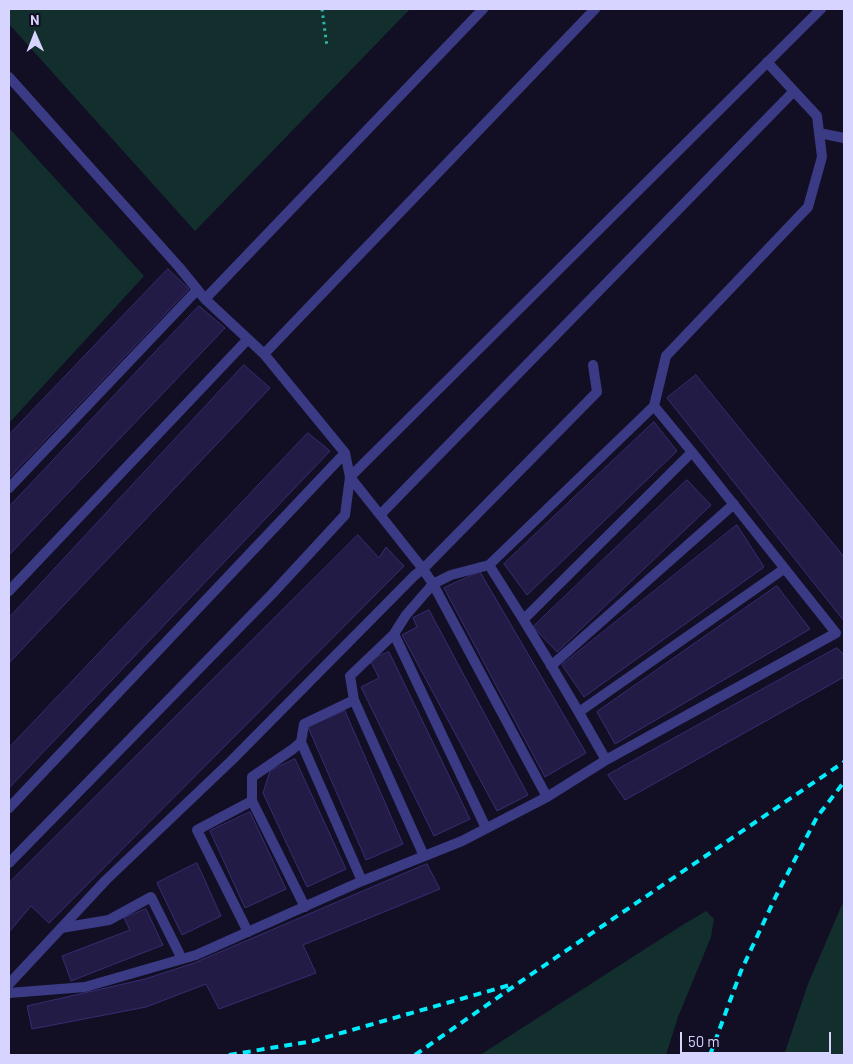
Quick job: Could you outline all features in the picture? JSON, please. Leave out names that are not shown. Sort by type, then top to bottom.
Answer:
[{"type":"lane","points":[[205,300],[483,9]]},
{"type":"lane","points":[[264,354],[595,9]]},
{"type":"lane","points":[[350,478],[820,9]]},
{"type":"lane","points":[[424,856],[354,700],[350,676],[394,634],[406,615],[433,584],[451,575],[489,565],[654,406],[666,356],[808,207],[822,157],[817,116],[767,62]]},
{"type":"lane","points":[[9,77],[172,260],[205,300],[264,354],[345,453],[350,478],[345,515],[272,594],[9,863]]},
{"type":"lane","points":[[380,515],[794,91]]},
{"type":"lane","points":[[819,133],[844,138]]},
{"type":"lane","points":[[9,488],[197,290]]},
{"type":"lane","points":[[9,591],[248,339]]},
{"type":"lane","points":[[9,984],[106,880],[231,761],[597,392],[593,365]]},
{"type":"lane","points":[[9,993],[85,987],[196,955],[362,881],[462,841],[547,797],[606,760],[836,633],[654,406]]},
{"type":"lane","points":[[524,619],[692,452]]},
{"type":"lane","points":[[9,808],[345,453]]},
{"type":"lane","points":[[350,478],[433,584],[547,797]]},
{"type":"lane","points":[[552,666],[734,504]]},
{"type":"lane","points":[[489,565],[580,712],[606,760]]},
{"type":"lane","points":[[580,712],[784,569]]},
{"type":"lane","points":[[394,634],[486,828]]},
{"type":"lane","points":[[354,700],[304,724],[301,742],[362,881]]},
{"type":"lane","points":[[301,742],[293,750],[252,777],[252,801],[305,906]]},
{"type":"lane","points":[[248,932],[197,830],[252,801]]},
{"type":"lane","points":[[61,928],[108,920],[151,898],[182,959]]},
{"type":"path","points":[[322,9],[327,47]]},
{"type":"green space","points":[[9,9],[410,9],[195,231],[9,24]]},
{"type":"green space","points":[[9,128],[144,276],[9,423]]},
{"type":"green space","points":[[844,900],[844,1055],[784,1055],[808,984]]},
{"type":"green space","points":[[706,911],[714,919],[711,937],[678,1017],[666,1055],[480,1055],[681,926]]},
{"type":"building","points":[[168,269],[189,289],[9,478],[9,435]]},
{"type":"building","points":[[199,306],[225,328],[9,555],[9,507]]},
{"type":"building","points":[[244,365],[270,388],[9,663],[9,618]]},
{"type":"building","points":[[696,375],[844,557],[844,621],[667,398]]},
{"type":"building","points":[[654,422],[677,451],[527,595],[504,564]]},
{"type":"building","points":[[308,433],[330,451],[9,788],[9,748]]},
{"type":"building","points":[[687,480],[711,505],[557,652],[533,627]]},
{"type":"building","points":[[737,525],[764,567],[584,697],[562,665]]},
{"type":"building","points":[[358,535],[379,558],[386,547],[404,566],[49,923],[31,906],[9,932],[9,883]]},
{"type":"building","points":[[480,572],[586,753],[545,777],[444,588]]},
{"type":"building","points":[[777,586],[810,629],[615,744],[597,712]]},
{"type":"building","points":[[429,610],[528,795],[497,811],[402,635],[417,627],[413,618]]},
{"type":"building","points":[[837,648],[844,655],[844,677],[625,800],[608,775]]},
{"type":"building","points":[[389,652],[470,819],[434,836],[361,687],[379,678],[370,660]]},
{"type":"building","points":[[345,711],[403,844],[366,860],[308,727]]},
{"type":"building","points":[[295,759],[346,869],[307,887],[263,793],[270,771]]},
{"type":"building","points":[[250,812],[286,889],[245,908],[210,831]]},
{"type":"building","points":[[197,863],[221,916],[182,935],[157,883]]},
{"type":"building","points":[[427,864],[440,889],[303,945],[316,973],[219,1009],[206,984],[146,1007],[32,1029],[27,1006],[145,979],[194,963]]},
{"type":"building","points":[[146,909],[163,945],[71,981],[62,956],[130,930],[124,918]]},
{"type":"railway","points":[[415,1055],[844,762]]},
{"type":"railway","points":[[710,1055],[741,971],[776,896],[817,817],[844,782]]},
{"type":"railway","points":[[229,1055],[313,1041],[510,985]]}]
